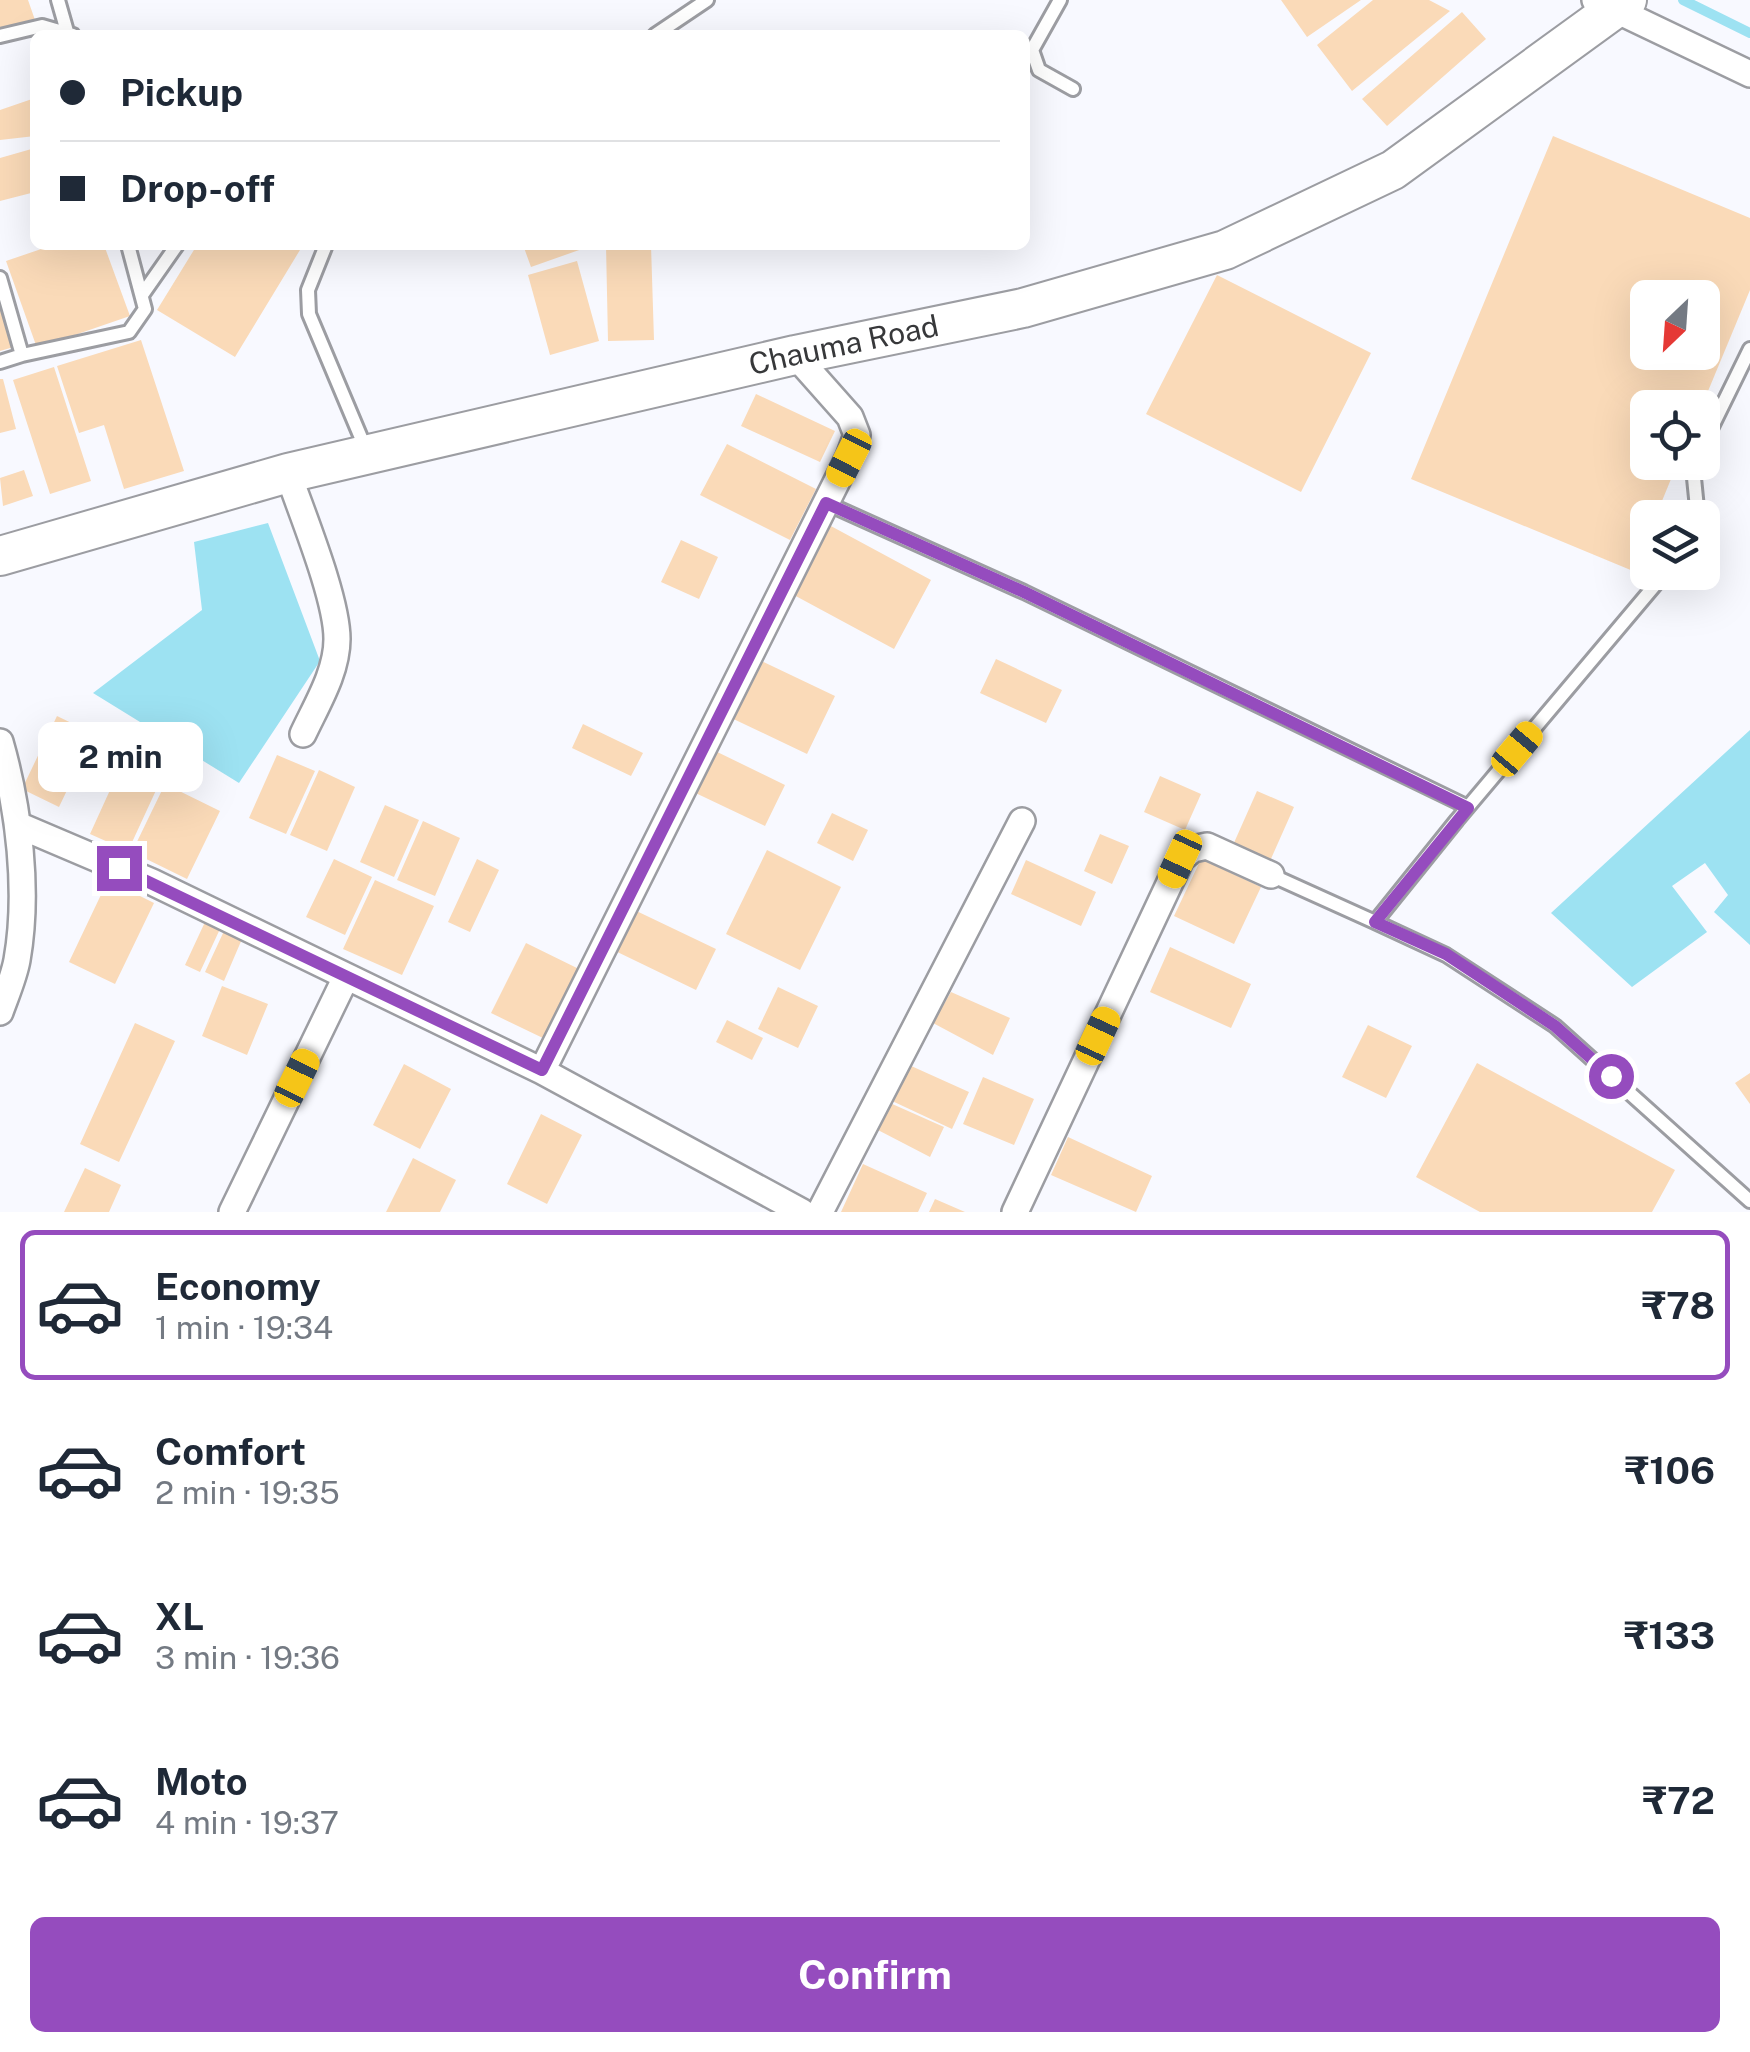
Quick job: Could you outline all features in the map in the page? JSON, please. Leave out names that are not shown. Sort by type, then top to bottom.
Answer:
[{"type":"street","points":[[1613,3],[1750,74]]},
{"type":"street","name":"Chauma Road","points":[[0,556],[288,473],[795,356],[1024,308],[1225,250],[1394,170],[1613,3]]},
{"type":"street","points":[[542,1070],[857,435],[850,417],[795,356]]},
{"type":"street","points":[[288,473],[332,608],[337,638],[332,670],[303,734]]},
{"type":"street","points":[[0,742],[18,825],[21,919],[16,962],[0,1012]]},
{"type":"street","points":[[820,1212],[1022,822]]},
{"type":"street","points":[[18,825],[152,882],[542,1070],[802,1212]]},
{"type":"street","points":[[1015,1212],[1180,859],[1193,849],[1207,846],[1270,875]]},
{"type":"street","points":[[232,1212],[346,977]]},
{"type":"lane","points":[[58,0],[68,30]]},
{"type":"lane","points":[[662,30],[707,0]]},
{"type":"lane","points":[[1060,0],[1032,50],[1039,70],[1073,89]]},
{"type":"lane","points":[[0,36],[42,26],[56,30]]},
{"type":"lane","points":[[0,362],[129,332],[145,309],[129,250]]},
{"type":"lane","points":[[142,295],[174,250]]},
{"type":"lane","points":[[324,250],[308,290],[310,314],[368,454]]},
{"type":"lane","points":[[0,278],[22,356]]},
{"type":"lane","points":[[1720,410],[1750,349]]},
{"type":"lane","points":[[826,503],[1024,592],[1468,808]]},
{"type":"lane","points":[[1375,922],[1651,590]]},
{"type":"lane","points":[[1270,875],[1446,954],[1555,1026],[1750,1201]]},
{"type":"water","points":[[268,523],[320,661],[239,783],[93,693],[202,610],[194,542]]},
{"type":"water","points":[[1750,730],[1750,945],[1714,912],[1728,895],[1705,863],[1672,886],[1707,932],[1632,987],[1551,913]]},
{"type":"building","points":[[0,0],[28,0],[35,20],[0,34]]},
{"type":"building","points":[[1281,0],[1361,0],[1307,37]]},
{"type":"building","points":[[1373,0],[1429,0],[1450,11],[1352,91],[1317,45]]},
{"type":"building","points":[[1462,12],[1486,39],[1387,126],[1362,99]]},
{"type":"building","points":[[30,100],[30,137],[0,140],[0,110]]},
{"type":"building","points":[[1553,136],[1750,218],[1750,290],[1720,362],[1720,280],[1630,280],[1630,370],[1717,370],[1708,390],[1630,390],[1630,480],[1671,480],[1662,500],[1630,500],[1630,570],[1411,479]]},
{"type":"building","points":[[30,149],[30,193],[0,201],[0,158]]},
{"type":"building","points":[[38,250],[106,250],[130,316],[37,348],[6,261]]},
{"type":"building","points":[[194,250],[300,250],[235,357],[157,310]]},
{"type":"building","points":[[525,250],[579,250],[531,267]]},
{"type":"building","points":[[606,250],[651,250],[654,340],[608,341]]},
{"type":"building","points":[[577,261],[599,341],[550,355],[528,275]]},
{"type":"building","points":[[1217,275],[1371,353],[1301,492],[1146,414]]},
{"type":"building","points":[[4,305],[17,346],[0,351],[0,306]]},
{"type":"building","points":[[141,340],[184,471],[124,489],[104,425],[79,433],[57,366]]},
{"type":"building","points":[[54,367],[91,481],[50,494],[13,380]]},
{"type":"building","points":[[0,379],[16,429],[0,433]]},
{"type":"building","points":[[756,394],[835,431],[820,462],[741,426]]},
{"type":"building","points":[[727,444],[816,489],[790,540],[700,495]]},
{"type":"building","points":[[24,470],[33,496],[3,506],[0,478]]},
{"type":"building","points":[[829,525],[931,580],[894,649],[792,594]]},
{"type":"building","points":[[681,540],[718,557],[699,599],[661,582]]},
{"type":"building","points":[[753,657],[835,696],[807,754],[725,715]]},
{"type":"building","points":[[996,659],[1062,690],[1046,723],[980,693]]},
{"type":"building","points":[[57,716],[94,734],[59,807],[22,789]]},
{"type":"building","points":[[583,724],[643,753],[631,776],[572,748]]},
{"type":"building","points":[[705,746],[785,785],[765,826],[685,788]]},
{"type":"building","points":[[126,755],[164,773],[128,851],[90,834]]},
{"type":"building","points":[[277,755],[315,771],[286,834],[249,818]]},
{"type":"building","points":[[319,770],[355,787],[327,851],[290,835]]},
{"type":"building","points":[[1160,776],[1201,794],[1185,830],[1144,812]]},
{"type":"building","points":[[165,784],[220,811],[187,879],[132,852]]},
{"type":"building","points":[[1257,791],[1294,807],[1266,870],[1229,854]]},
{"type":"building","points":[[385,805],[419,820],[394,877],[360,862]]},
{"type":"building","points":[[832,813],[868,830],[853,861],[817,843]]},
{"type":"building","points":[[423,821],[460,838],[435,896],[397,880]]},
{"type":"building","points":[[1100,834],[1129,846],[1112,884],[1084,871]]},
{"type":"building","points":[[767,850],[841,887],[800,970],[726,934]]},
{"type":"building","points":[[334,859],[372,877],[345,935],[306,917]]},
{"type":"building","points":[[477,859],[499,870],[470,932],[448,922]]},
{"type":"building","points":[[1201,859],[1261,887],[1234,944],[1174,916]]},
{"type":"building","points":[[1026,860],[1096,892],[1081,926],[1011,894]]},
{"type":"building","points":[[108,880],[154,903],[115,984],[69,962]]},
{"type":"building","points":[[375,880],[434,906],[402,975],[343,949]]},
{"type":"building","points":[[626,906],[716,949],[696,990],[607,947]]},
{"type":"building","points":[[205,922],[220,929],[200,972],[185,965]]},
{"type":"building","points":[[224,931],[242,939],[224,981],[205,972]]},
{"type":"building","points":[[526,943],[581,970],[547,1040],[491,1013]]},
{"type":"building","points":[[1170,947],[1251,984],[1231,1028],[1150,992]]},
{"type":"building","points":[[222,986],[268,1004],[247,1055],[202,1036]]},
{"type":"building","points":[[778,987],[818,1006],[798,1048],[758,1029]]},
{"type":"building","points":[[951,992],[1010,1018],[993,1055],[933,1023]]},
{"type":"building","points":[[727,1020],[763,1038],[752,1060],[716,1042]]},
{"type":"building","points":[[135,1023],[175,1041],[119,1162],[80,1144]]},
{"type":"building","points":[[1368,1025],[1412,1046],[1386,1098],[1342,1077]]},
{"type":"building","points":[[1477,1063],[1675,1170],[1652,1212],[1480,1212],[1416,1177]]},
{"type":"building","points":[[404,1064],[451,1089],[420,1149],[373,1125]]},
{"type":"building","points":[[909,1065],[969,1092],[952,1129],[890,1100]]},
{"type":"building","points":[[1750,1073],[1750,1104],[1735,1083]]},
{"type":"building","points":[[983,1077],[1034,1099],[1014,1145],[963,1124]]},
{"type":"building","points":[[890,1103],[944,1127],[930,1157],[876,1129]]},
{"type":"building","points":[[541,1114],[582,1135],[547,1204],[507,1184]]},
{"type":"building","points":[[1068,1137],[1152,1176],[1136,1212],[1051,1175]]},
{"type":"building","points":[[413,1158],[456,1180],[440,1212],[386,1212]]},
{"type":"building","points":[[863,1164],[927,1193],[918,1212],[841,1212]]},
{"type":"building","points":[[85,1168],[121,1185],[109,1212],[64,1212]]},
{"type":"building","points":[[935,1199],[965,1212],[929,1212]]},
{"type":"waterway","points":[[1683,0],[1750,33]]},
{"type":"route","points":[[119,868],[542,1070],[826,503],[1024,592],[1468,808],[1375,922],[1446,954],[1555,1026],[1611,1076]]}]
